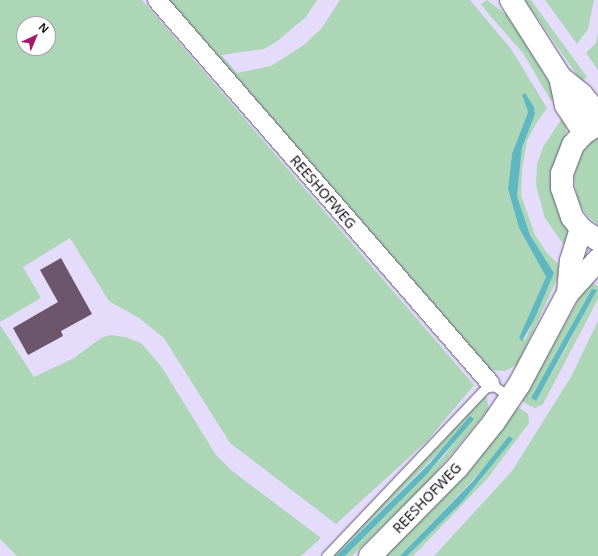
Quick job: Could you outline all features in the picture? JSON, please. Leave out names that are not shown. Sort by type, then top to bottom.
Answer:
[{"type":"street","name":"REESHOFWEG","points":[[157,0],[490,383]]},
{"type":"street","points":[[511,0],[560,77],[582,95],[598,115]]},
{"type":"street","points":[[560,77],[566,105],[591,129],[574,145],[562,173],[565,203],[590,234]]},
{"type":"street","name":"REESHOFWEG","points":[[568,293],[571,261],[590,234]]},
{"type":"street","name":"REESHOFWEG","points":[[370,556],[457,468],[510,397],[568,293],[598,260]]},
{"type":"lane","points":[[326,556],[490,383],[510,397]]},
{"type":"shaded area","points":[[0,0],[142,0],[474,385],[427,441],[336,524],[230,443],[164,338],[139,318],[109,301],[70,238],[23,267],[41,298],[0,322]]},
{"type":"shaded area","points":[[166,0],[317,0],[306,17],[276,42],[264,49],[221,55],[237,73],[271,66],[304,45],[321,29],[340,0],[470,0],[511,49],[547,108],[537,122],[527,141],[522,169],[521,195],[535,235],[547,253],[562,268],[518,364],[505,371],[490,370]],"holes":[[[525,93],[534,107],[535,114],[522,148],[517,196],[530,235],[554,273],[525,340],[521,335],[546,277],[519,228],[508,189],[512,154],[528,112],[522,95]]]},
{"type":"shaded area","points":[[487,0],[509,17],[558,97],[551,101],[523,53],[481,4]]},
{"type":"shaded area","points":[[525,0],[531,0],[587,77],[581,81]]},
{"type":"shaded area","points":[[545,0],[594,0],[588,29],[577,44]]},
{"type":"shaded area","points":[[598,33],[598,70],[586,53],[596,43]]},
{"type":"shaded area","points":[[525,93],[534,107],[535,114],[522,148],[517,196],[530,235],[554,273],[534,320],[522,341],[519,338],[546,277],[519,228],[508,189],[512,154],[528,112],[522,95]]},
{"type":"shaded area","points":[[565,114],[567,125],[565,140],[568,251],[545,218],[536,185],[537,165],[543,147]]},
{"type":"shaded area","points":[[598,135],[598,225],[587,215],[578,202],[574,178],[580,154]]},
{"type":"shaded area","points":[[589,281],[598,286],[598,299],[543,404],[535,408],[522,401]],"holes":[[[596,290],[565,350],[536,401],[531,398]]]},
{"type":"shaded area","points":[[592,289],[597,290],[536,401],[531,398]]},
{"type":"shaded area","points":[[598,321],[598,556],[434,556],[512,471],[571,377]]},
{"type":"shaded area","points":[[0,325],[34,377],[74,358],[101,338],[110,335],[125,337],[141,343],[161,366],[216,455],[231,470],[321,538],[301,556],[17,556],[0,539]]},
{"type":"shaded area","points":[[485,391],[489,409],[429,481],[352,556],[345,556],[443,457],[474,417],[336,556],[328,556],[433,451]]},
{"type":"shaded area","points":[[518,407],[528,414],[529,423],[487,479],[413,556],[407,556],[462,502],[513,438],[400,556],[386,556],[474,466]]},
{"type":"shaded area","points":[[470,416],[474,419],[426,475],[345,556],[336,556],[430,463]]},
{"type":"shaded area","points":[[509,436],[513,439],[462,502],[407,556],[400,556],[474,480]]},
{"type":"building","points":[[61,258],[92,314],[61,331],[63,336],[28,355],[13,328],[58,302],[40,270]]}]
